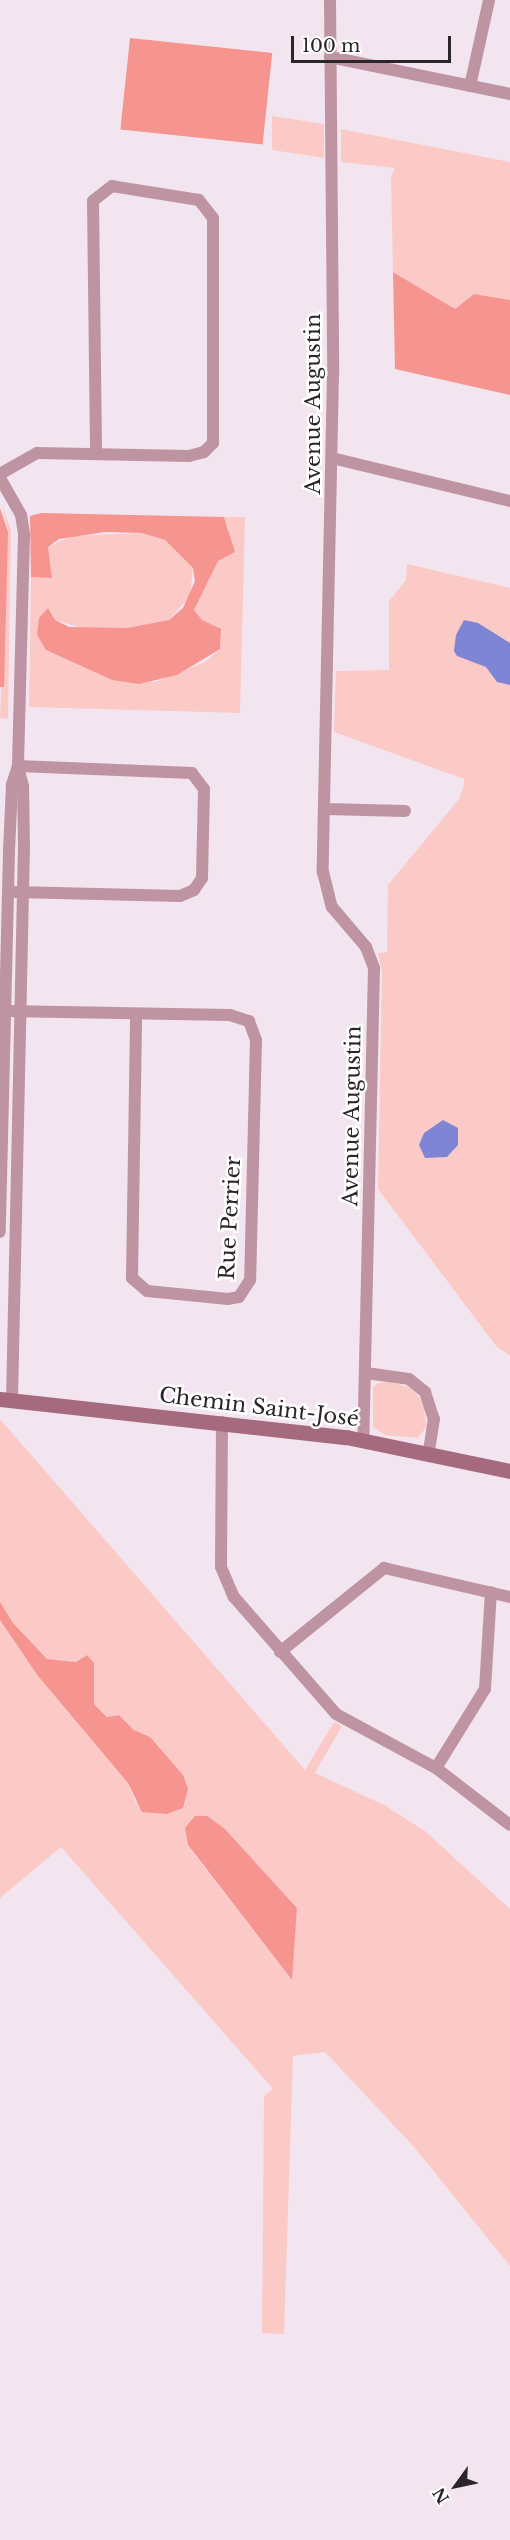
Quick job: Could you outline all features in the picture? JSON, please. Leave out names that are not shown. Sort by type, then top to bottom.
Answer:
[{"type":"street","name":"Avenue Augustin","points":[[330,0],[332,458],[325,809],[326,894],[337,914],[366,947],[374,968],[363,1440]]},
{"type":"street","points":[[470,86],[489,0]]},
{"type":"street","points":[[330,57],[510,94]]},
{"type":"street","points":[[6,1400],[15,1237],[23,892],[23,786],[18,766],[23,524],[0,476],[37,453],[189,456],[204,452],[213,443],[213,218],[208,208],[194,198],[112,186],[93,201],[96,453]]},
{"type":"street","points":[[332,458],[510,501]]},
{"type":"street","points":[[15,1237],[0,1234],[12,785],[18,766]]},
{"type":"street","points":[[8,891],[180,896],[194,890],[202,878],[204,789],[197,777],[183,770],[18,766]]},
{"type":"street","points":[[325,809],[405,811]]},
{"type":"street","name":"Rue Perrier","points":[[6,1011],[237,1016],[249,1021],[254,1030],[250,1280],[239,1297],[228,1299],[147,1291],[132,1278],[136,1014]]},
{"type":"street","points":[[366,1373],[409,1379],[425,1392],[435,1419],[429,1452]]},
{"type":"street","name":"Chemin Saint-José","points":[[6,1400],[222,1422],[363,1440],[429,1452],[510,1471]]},
{"type":"street","points":[[222,1422],[221,1568],[234,1597],[336,1714],[436,1768],[510,1824]]},
{"type":"street","points":[[280,1652],[384,1568],[510,1597]]},
{"type":"street","points":[[436,1768],[485,1689],[491,1592]]},
{"type":"shaded area","points":[[130,38],[272,53],[263,144],[120,129]]},
{"type":"shaded area","points":[[272,116],[324,124],[324,158],[272,150]]},
{"type":"shaded area","points":[[341,129],[510,162],[510,300],[474,294],[455,309],[393,272],[391,177],[395,168],[341,162]]},
{"type":"shaded area","points":[[393,272],[455,309],[474,294],[510,300],[510,395],[395,369]]},
{"type":"shaded area","points":[[2,504],[11,531],[8,719],[0,718],[8,532]]},
{"type":"shaded area","points":[[0,508],[8,532],[4,687],[0,687]]},
{"type":"shaded area","points":[[41,513],[224,517],[235,552],[218,561],[194,610],[202,620],[221,629],[220,649],[177,675],[139,684],[112,680],[46,650],[37,635],[39,618],[48,608],[55,620],[69,627],[127,628],[169,620],[183,608],[195,581],[193,568],[165,540],[142,533],[105,532],[59,539],[48,547],[52,578],[31,577],[30,516]]},
{"type":"shaded area","points":[[224,517],[245,517],[240,713],[29,707],[31,577],[52,577],[48,547],[72,536],[142,533],[165,540],[193,568],[190,596],[169,620],[127,628],[90,630],[55,620],[48,608],[46,650],[112,680],[155,682],[205,662],[220,649],[221,630],[202,620],[194,611],[229,529]]},
{"type":"shaded area","points":[[407,564],[510,588],[510,1356],[496,1346],[378,1189],[382,972],[378,953],[387,952],[388,885],[459,799],[464,785],[464,779],[334,732],[336,671],[389,670],[389,601],[406,580]]},
{"type":"shaded area","points":[[390,1382],[411,1388],[422,1401],[427,1426],[418,1438],[385,1435],[373,1427],[373,1388],[378,1383]]},
{"type":"shaded area","points":[[0,1419],[305,1770],[334,1722],[342,1726],[315,1773],[384,1805],[425,1831],[510,1909],[510,2266],[415,2148],[325,2052],[293,2056],[284,2334],[262,2333],[264,2096],[273,2089],[61,1847],[0,1898],[0,1620],[38,1676],[128,1783],[136,1803],[150,1737],[134,1730],[119,1715],[108,1717],[94,1704],[94,1663],[87,1655],[76,1662],[47,1659],[13,1623],[0,1602]],"holes":[[[207,1816],[224,1828],[297,1908],[291,1979],[188,1846],[185,1828]]]},
{"type":"shaded area","points":[[0,1602],[13,1623],[47,1659],[76,1662],[87,1655],[94,1663],[94,1704],[107,1717],[119,1715],[134,1730],[150,1737],[183,1775],[188,1789],[183,1808],[167,1814],[142,1812],[128,1783],[38,1676],[0,1620]]},
{"type":"shaded area","points":[[195,1816],[207,1816],[224,1828],[297,1908],[292,1980],[188,1845],[185,1828]]},
{"type":"water","points":[[464,620],[478,623],[510,643],[510,685],[497,682],[486,667],[457,656],[454,651],[456,635]]},
{"type":"water","points":[[443,1120],[458,1128],[458,1145],[447,1157],[425,1158],[419,1145],[424,1133]]}]
